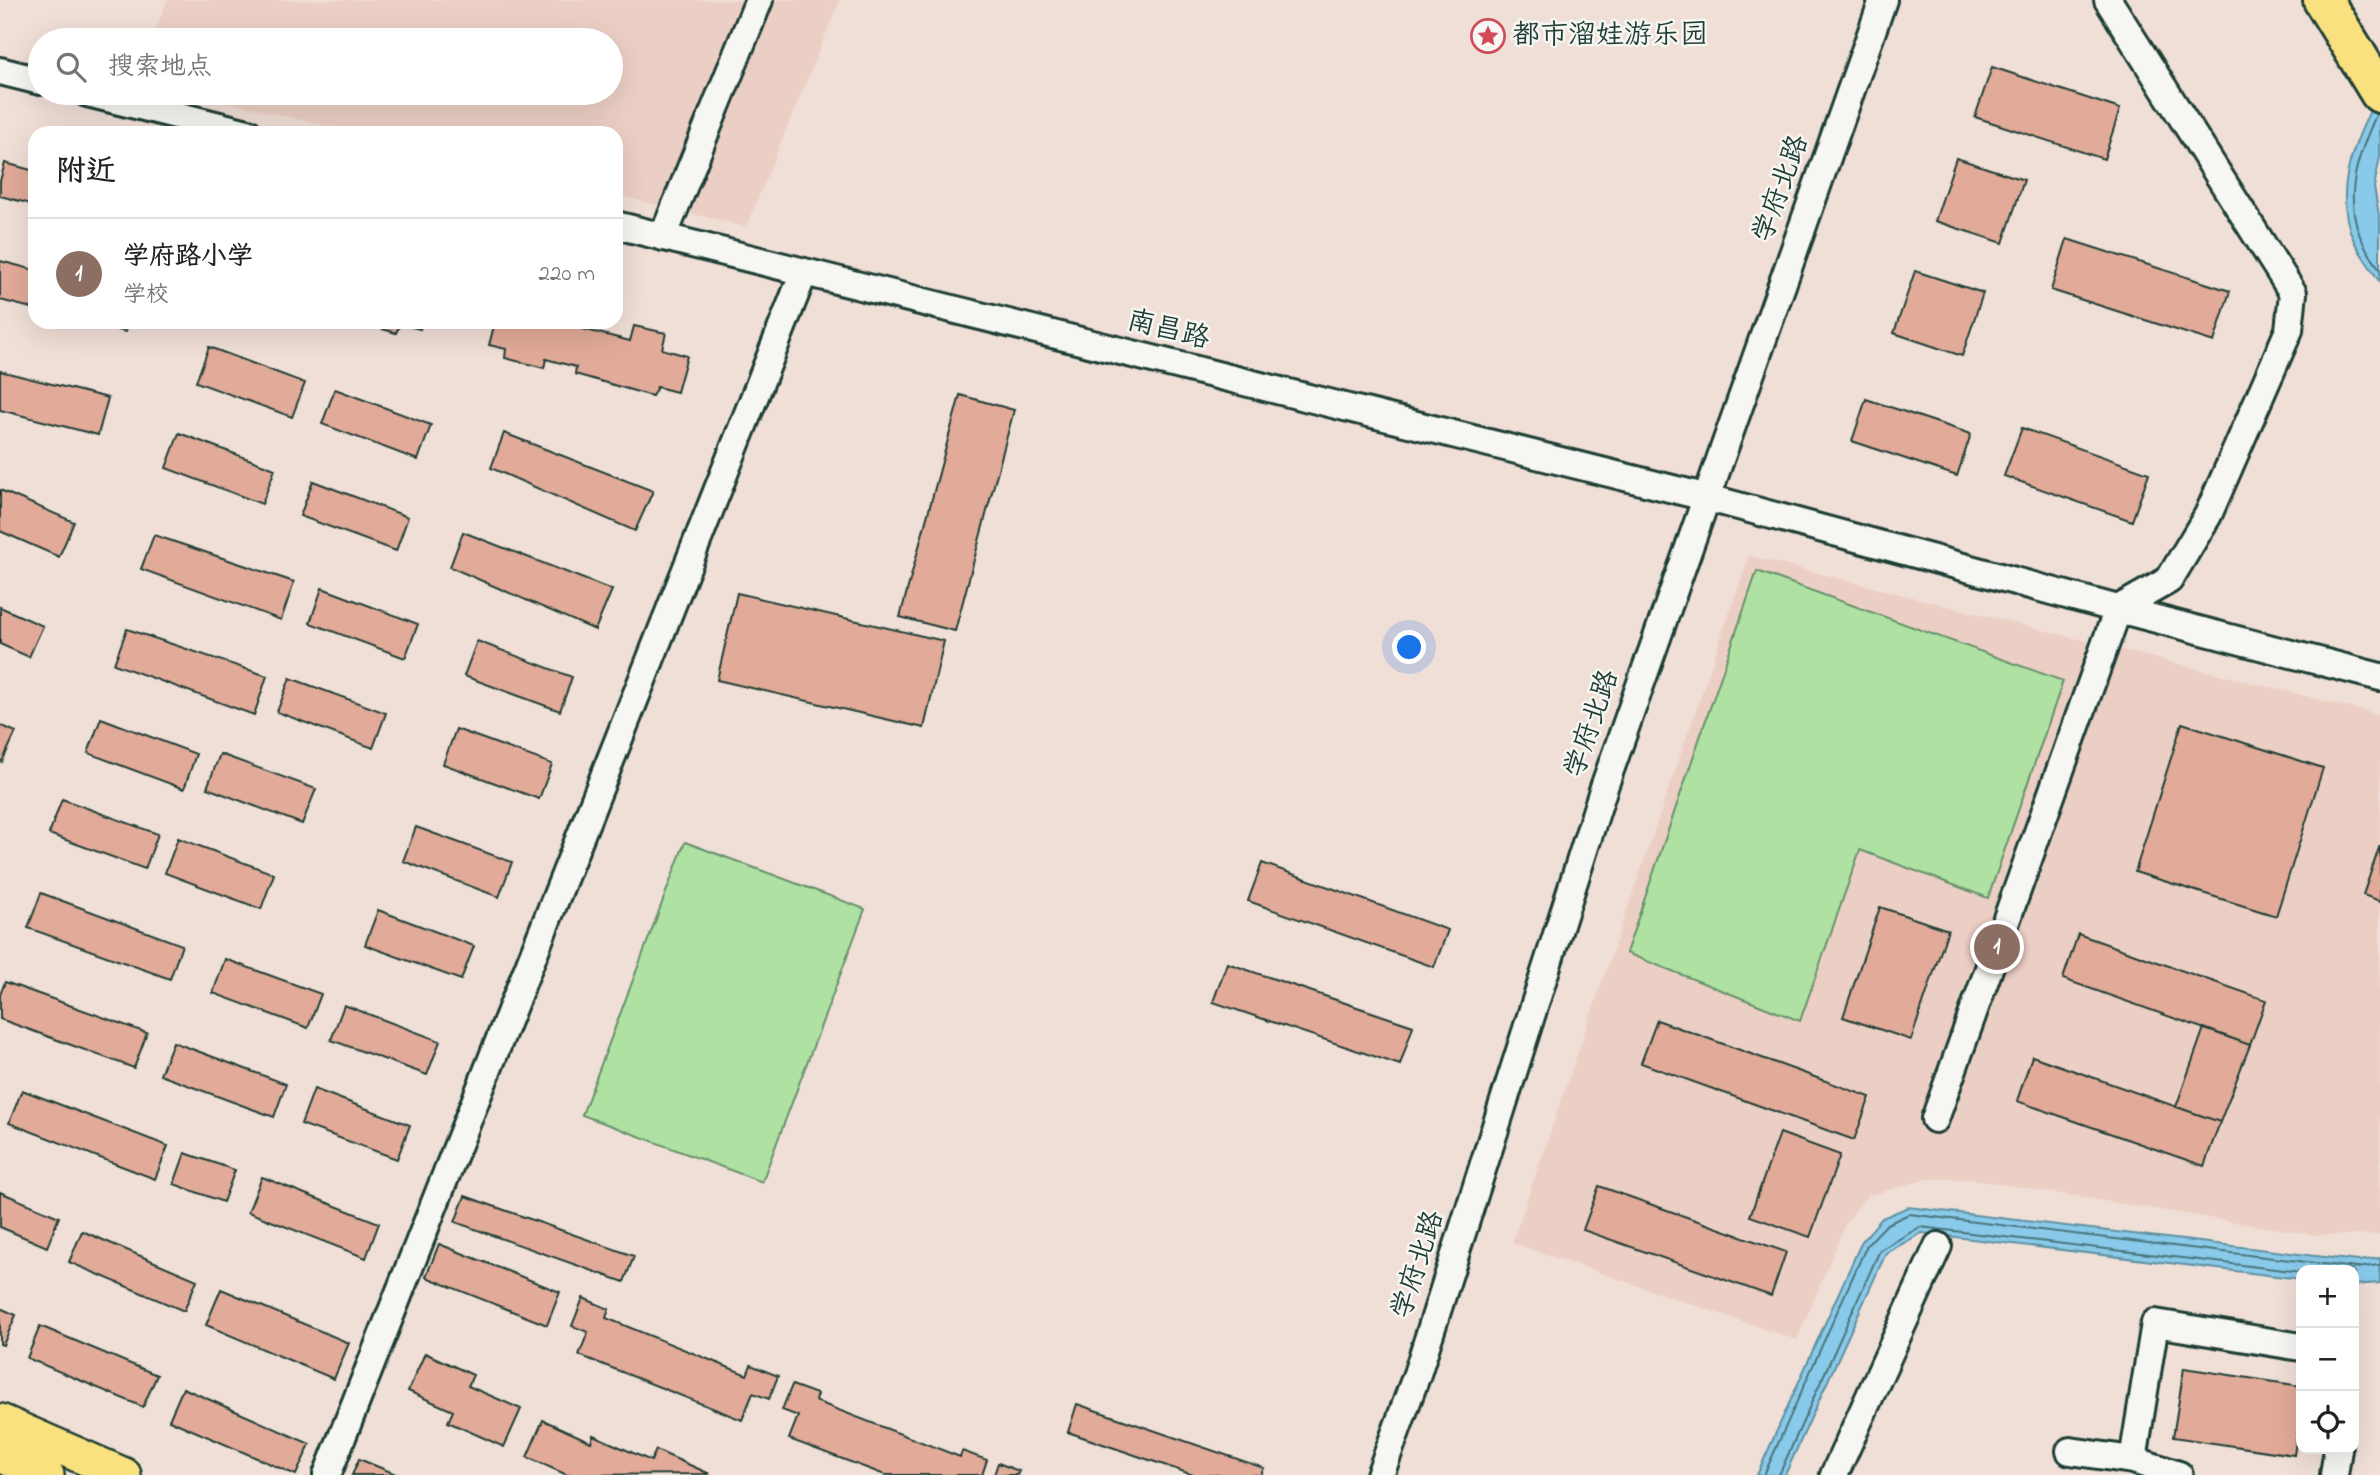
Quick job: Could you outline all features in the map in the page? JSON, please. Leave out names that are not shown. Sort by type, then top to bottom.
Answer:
[{"type":"highway","points":[[2323,0],[2380,93]]},
{"type":"main road","points":[[0,1421],[124,1475]]},
{"type":"main road","points":[[0,1455],[47,1475]]},
{"type":"street","points":[[663,237],[759,0]]},
{"type":"street","name":"学府北路","points":[[1380,1475],[1417,1374],[1603,790],[1883,0]]},
{"type":"street","points":[[1935,1119],[2118,609],[2169,580],[2208,514],[2288,330],[2294,293],[2108,0]]},
{"type":"street","points":[[2353,49],[2380,111]]},
{"type":"street","points":[[0,71],[28,78]]},
{"type":"street","points":[[135,105],[220,126]]},
{"type":"street","name":"南昌路","points":[[623,227],[1705,497],[2380,677]]},
{"type":"street","points":[[327,1475],[804,272]]},
{"type":"street","points":[[1834,1475],[1938,1246]]},
{"type":"street","points":[[2133,1460],[2155,1323],[2296,1346]]},
{"type":"street","points":[[2070,1451],[2133,1460],[2179,1475]]},
{"type":"street","points":[[2334,1475],[2336,1454]]},
{"type":"shaded area","points":[[167,0],[840,0],[746,227],[623,197],[623,126],[328,126],[239,105],[623,105],[623,28],[156,28]]},
{"type":"shaded area","points":[[1749,556],[2380,715],[2380,1235],[2315,1235],[1969,1179],[1928,1179],[1867,1196],[1846,1223],[1797,1340],[1512,1243]]},
{"type":"green space","points":[[1757,571],[2063,681],[1988,898],[1860,850],[1800,1021],[1626,953]]},
{"type":"green space","points":[[685,842],[865,909],[762,1182],[582,1115]]},
{"type":"water","points":[[2380,89],[2380,157],[2374,187],[2380,221],[2380,283],[2354,241],[2347,221],[2345,202],[2350,163]]},
{"type":"water","points":[[1908,1207],[2358,1261],[2380,1258],[2380,1283],[2359,1285],[2359,1265],[2296,1265],[2296,1278],[1922,1233],[1886,1253],[1785,1475],[1757,1475],[1862,1241],[1882,1218]]},
{"type":"building","points":[[1992,67],[2120,109],[2104,159],[1975,117]]},
{"type":"building","points":[[1956,158],[2024,180],[2003,243],[1935,221]]},
{"type":"building","points":[[5,163],[28,169],[28,203],[0,196],[0,181]]},
{"type":"building","points":[[2067,239],[2230,291],[2214,342],[2051,290]]},
{"type":"building","points":[[0,261],[28,268],[28,307],[0,300]]},
{"type":"building","points":[[1915,271],[1983,293],[1962,356],[1894,333]]},
{"type":"building","points":[[634,326],[666,333],[662,349],[687,356],[677,392],[657,387],[652,396],[575,374],[576,367],[546,359],[544,368],[505,358],[506,349],[489,345],[493,329],[583,329],[630,341]]},
{"type":"building","points":[[209,347],[305,383],[292,417],[196,382]]},
{"type":"building","points":[[0,371],[108,398],[98,435],[0,410]]},
{"type":"building","points":[[335,389],[431,425],[418,460],[322,424]]},
{"type":"building","points":[[960,395],[1014,410],[955,631],[900,617]]},
{"type":"building","points":[[1866,399],[1971,434],[1957,476],[1852,441]]},
{"type":"building","points":[[2022,428],[2149,473],[2132,521],[2004,476]]},
{"type":"building","points":[[179,433],[275,469],[262,504],[166,468]]},
{"type":"building","points":[[504,433],[653,491],[635,531],[491,468]]},
{"type":"building","points":[[313,481],[408,517],[396,551],[300,516]]},
{"type":"building","points":[[0,490],[74,522],[59,557],[0,531]]},
{"type":"building","points":[[463,532],[612,590],[595,630],[450,567]]},
{"type":"building","points":[[154,535],[294,582],[281,620],[141,569]]},
{"type":"building","points":[[322,588],[418,624],[405,658],[310,623]]},
{"type":"building","points":[[737,593],[944,641],[924,728],[717,680]]},
{"type":"building","points":[[0,607],[43,626],[29,657],[0,644]]},
{"type":"building","points":[[127,629],[267,676],[254,715],[114,664]]},
{"type":"building","points":[[477,641],[572,677],[560,711],[464,676]]},
{"type":"building","points":[[290,678],[386,713],[373,748],[277,712]]},
{"type":"building","points":[[101,718],[196,754],[184,789],[88,753]]},
{"type":"building","points":[[2182,723],[2323,768],[2276,916],[2135,872]]},
{"type":"building","points":[[0,725],[16,732],[2,762],[0,761]]},
{"type":"building","points":[[456,729],[552,764],[539,799],[443,764]]},
{"type":"building","points":[[220,754],[316,789],[302,824],[207,788]]},
{"type":"building","points":[[62,799],[158,834],[145,869],[49,834]]},
{"type":"building","points":[[416,827],[512,862],[499,897],[403,861]]},
{"type":"building","points":[[178,838],[274,874],[261,909],[165,873]]},
{"type":"building","points":[[2380,845],[2380,901],[2363,895]]},
{"type":"building","points":[[1262,863],[1448,930],[1434,967],[1248,901]]},
{"type":"building","points":[[41,893],[182,945],[170,979],[28,928]]},
{"type":"building","points":[[1880,907],[1948,930],[1911,1040],[1843,1017]]},
{"type":"building","points":[[378,910],[474,946],[461,980],[365,945]]},
{"type":"building","points":[[2078,934],[2266,1000],[2250,1045],[2063,979]]},
{"type":"building","points":[[225,959],[321,994],[308,1028],[213,993]]},
{"type":"building","points":[[1227,963],[1413,1026],[1400,1065],[1213,1002]]},
{"type":"building","points":[[5,982],[147,1033],[134,1068],[0,1019],[0,995]]},
{"type":"building","points":[[344,1005],[440,1041],[427,1075],[331,1040]]},
{"type":"building","points":[[1657,1020],[1870,1097],[1854,1140],[1641,1063]]},
{"type":"building","points":[[2204,1028],[2250,1045],[2220,1122],[2176,1107]]},
{"type":"building","points":[[173,1042],[286,1084],[274,1117],[160,1075]]},
{"type":"building","points":[[2032,1056],[2220,1122],[2204,1166],[2017,1101]]},
{"type":"building","points":[[314,1089],[410,1125],[397,1159],[301,1124]]},
{"type":"building","points":[[22,1090],[168,1146],[155,1179],[9,1123]]},
{"type":"building","points":[[1780,1133],[1840,1155],[1810,1237],[1750,1216]]},
{"type":"building","points":[[185,1153],[235,1170],[223,1202],[174,1184]]},
{"type":"building","points":[[262,1177],[379,1223],[366,1258],[248,1212]]},
{"type":"building","points":[[1599,1186],[1786,1252],[1771,1296],[1583,1230]]},
{"type":"building","points":[[0,1192],[59,1217],[47,1247],[0,1227]]},
{"type":"building","points":[[465,1196],[634,1256],[624,1282],[455,1222]]},
{"type":"building","points":[[82,1231],[197,1280],[184,1311],[69,1262]]},
{"type":"building","points":[[439,1244],[560,1292],[547,1325],[426,1277]]},
{"type":"building","points":[[221,1289],[349,1343],[334,1379],[206,1325]]},
{"type":"building","points":[[583,1298],[609,1309],[606,1318],[747,1375],[751,1365],[778,1376],[769,1399],[753,1393],[742,1420],[579,1355],[588,1332],[572,1326]]},
{"type":"building","points":[[0,1308],[16,1315],[3,1345],[0,1344]]},
{"type":"building","points":[[40,1326],[157,1375],[143,1407],[27,1358]]},
{"type":"building","points":[[425,1353],[473,1375],[468,1386],[521,1409],[504,1447],[448,1422],[453,1411],[408,1391]]},
{"type":"building","points":[[2184,1368],[2296,1385],[2294,1455],[2173,1437]]},
{"type":"building","points":[[792,1385],[817,1394],[815,1401],[960,1457],[962,1451],[987,1460],[982,1475],[885,1475],[789,1439],[798,1416],[782,1410]]},
{"type":"building","points":[[183,1388],[310,1444],[296,1475],[169,1420]]},
{"type":"building","points":[[1077,1404],[1264,1468],[1261,1475],[1193,1475],[1068,1432]]},
{"type":"building","points":[[543,1420],[591,1442],[593,1435],[651,1461],[656,1450],[710,1474],[567,1475],[527,1457]]},
{"type":"building","points":[[359,1459],[398,1475],[352,1475]]},
{"type":"building","points":[[998,1463],[1019,1471],[1017,1475],[994,1475]]},
{"type":"place","name":"都市溜娃游乐园","points":[[1488,36]]},
{"type":"place","name":"学府路小学","points":[[1997,947]]}]
